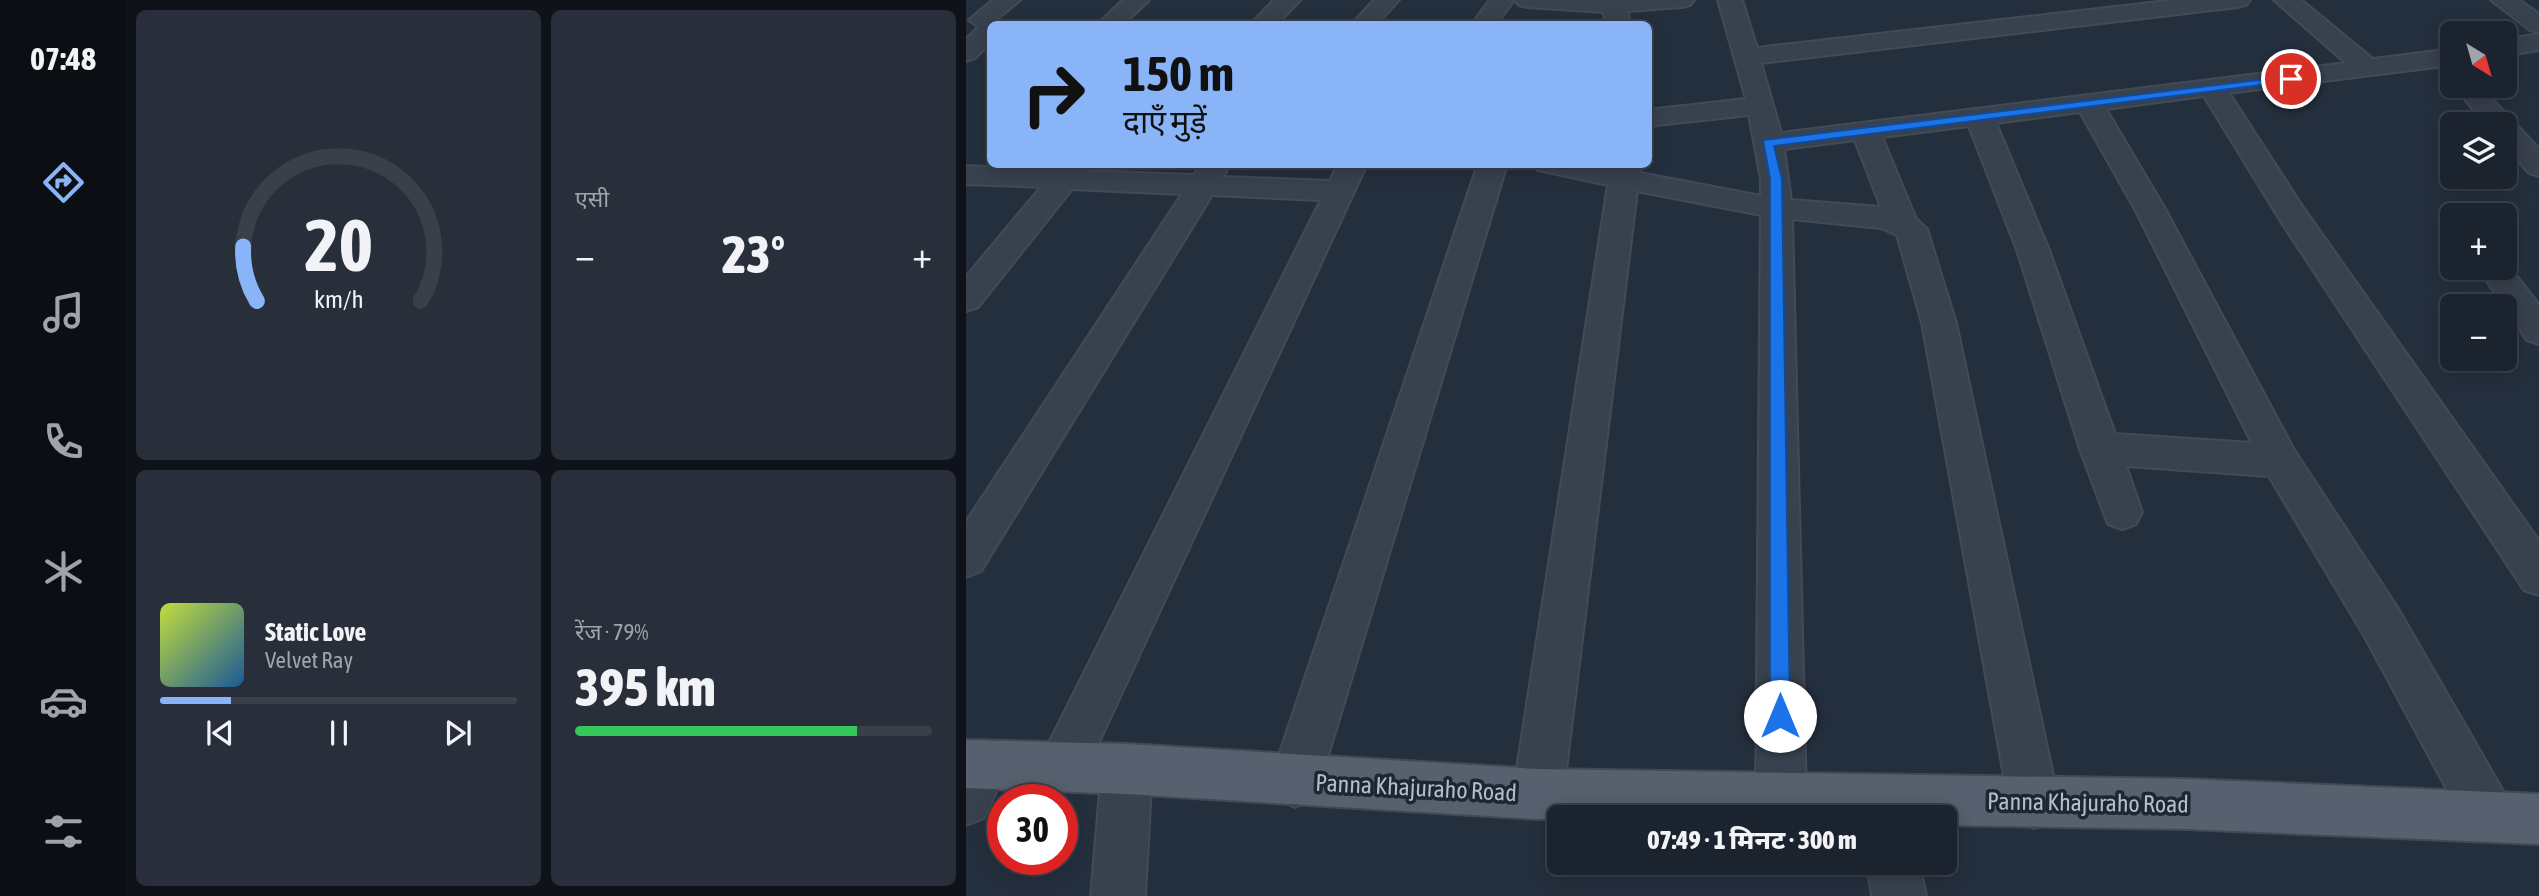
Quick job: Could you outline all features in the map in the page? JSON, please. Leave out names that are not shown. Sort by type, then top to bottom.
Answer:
[{"type":"main road","name":"Panna Khajuraho Road","points":[[972,776],[1062,768],[1127,769],[1295,782],[1538,794],[1781,797],[1850,805]]},
{"type":"main road","name":"Panna Khajuraho Road","points":[[1957,806],[2034,803],[2186,804],[2539,818]]},
{"type":"street","points":[[966,53],[982,22],[1007,0]]},
{"type":"street","points":[[1113,21],[1137,0]]},
{"type":"street","points":[[1266,21],[1288,0]]},
{"type":"street","points":[[1367,21],[1387,0]]},
{"type":"street","points":[[1486,21],[1502,0]]},
{"type":"street","points":[[1527,0],[1616,10],[1682,0]]},
{"type":"street","points":[[1730,0],[1761,106],[1776,179],[1774,208],[1781,797]]},
{"type":"street","points":[[1746,57],[2238,0]]},
{"type":"street","points":[[2286,0],[2369,69]]},
{"type":"street","points":[[2503,0],[2539,25]]},
{"type":"street","points":[[2517,46],[2539,42]]},
{"type":"street","points":[[1767,143],[1980,118],[2088,102],[2440,63]]},
{"type":"street","points":[[2213,89],[2293,216],[2539,576]]},
{"type":"street","points":[[2477,98],[2490,112]]},
{"type":"street","points":[[2088,102],[2150,209],[2280,461],[2381,622],[2489,816]]},
{"type":"street","points":[[1652,118],[1761,106]]},
{"type":"street","points":[[1980,118],[2033,250],[2122,512]]},
{"type":"street","points":[[1866,131],[1902,223]]},
{"type":"street","points":[[2517,142],[2539,167]]},
{"type":"street","points":[[1295,782],[1492,168]]},
{"type":"street","points":[[1582,168],[1625,173],[1774,208],[1886,218],[1911,229],[1938,323],[2034,803]]},
{"type":"street","points":[[966,175],[1070,173],[1345,178],[1062,768]]},
{"type":"street","points":[[966,299],[1070,173]]},
{"type":"street","points":[[1538,794],[1625,173]]},
{"type":"street","points":[[966,558],[1209,175]]},
{"type":"street","points":[[2503,280],[2539,331]]},
{"type":"street","points":[[2099,449],[2280,461]]},
{"type":"street","points":[[1118,896],[1127,769]]},
{"type":"street","points":[[1895,875],[1899,896]]},
{"type":"route","points":[[1780,716],[1774,208],[1776,179],[1767,143],[2291,79]]}]
